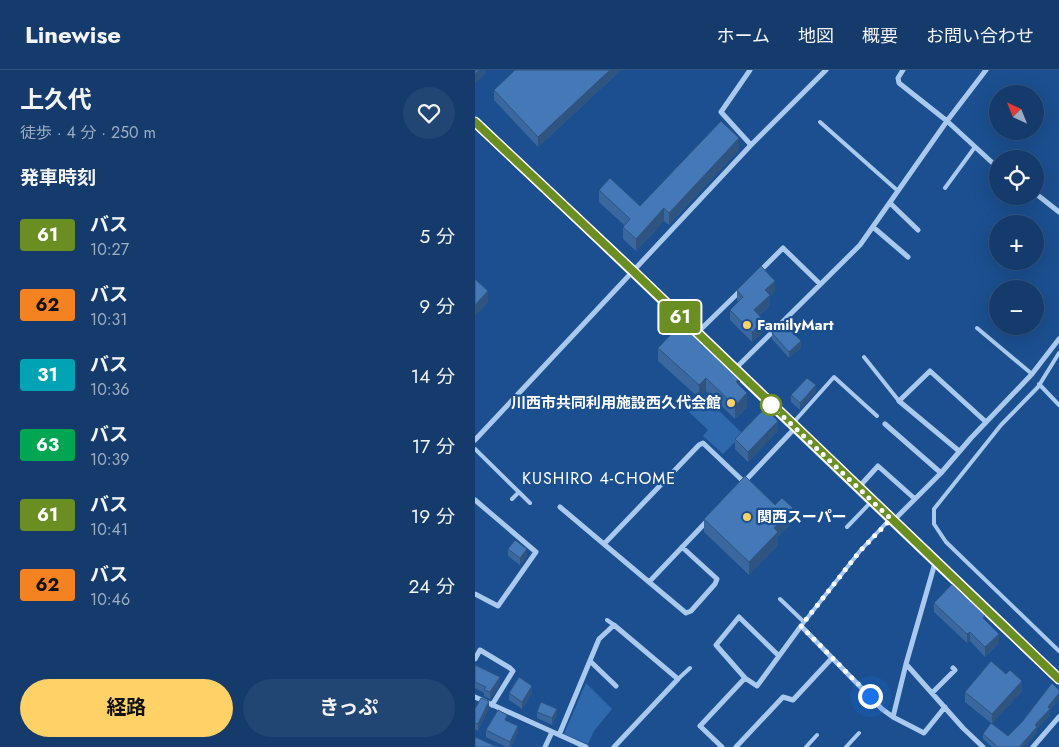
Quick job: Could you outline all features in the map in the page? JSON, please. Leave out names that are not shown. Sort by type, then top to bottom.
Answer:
[{"type":"street","points":[[750,70],[721,112],[751,145]]},
{"type":"street","points":[[475,440],[751,145],[826,70]]},
{"type":"street","points":[[894,70],[901,72],[899,83],[947,121],[989,160]]},
{"type":"street","points":[[734,370],[860,245],[947,121],[986,70]]},
{"type":"street","points":[[475,122],[1059,680]]},
{"type":"street","points":[[1044,200],[1059,212]]},
{"type":"street","points":[[889,203],[917,230]]},
{"type":"street","points":[[873,227],[907,257]]},
{"type":"street","points":[[750,281],[783,248],[820,284]]},
{"type":"street","points":[[697,333],[743,287]]},
{"type":"street","points":[[892,520],[941,474],[1031,374],[1059,339]]},
{"type":"street","points":[[959,452],[899,401],[929,371],[986,422]]},
{"type":"street","points":[[885,424],[941,474]]},
{"type":"street","points":[[737,489],[793,426]]},
{"type":"street","points":[[604,544],[703,443],[744,482]]},
{"type":"street","points":[[858,488],[878,466],[915,499]]},
{"type":"street","points":[[475,594],[498,606],[535,552],[476,504]]},
{"type":"street","points":[[560,507],[686,613],[691,611],[715,584],[717,579],[682,546]]},
{"type":"street","points":[[649,582],[710,518]]},
{"type":"street","points":[[893,717],[935,561]]},
{"type":"street","points":[[779,656],[739,617],[716,645],[745,678],[757,686],[803,624],[832,658],[882,709],[893,717],[924,733],[945,707]]},
{"type":"street","points":[[559,735],[599,639],[614,625],[678,679],[614,747]]},
{"type":"street","points":[[475,659],[480,650],[513,671],[492,705]]},
{"type":"street","points":[[736,747],[783,697],[793,700],[832,658]]},
{"type":"street","points":[[590,662],[616,686]]},
{"type":"street","points":[[906,664],[983,747]]},
{"type":"street","points":[[932,693],[955,670]]},
{"type":"street","points":[[722,747],[700,726],[745,678]]},
{"type":"street","points":[[475,697],[587,747]]},
{"type":"street","points":[[1033,747],[1059,717]]},
{"type":"street","points":[[545,747],[553,732]]},
{"type":"lane","points":[[820,122],[898,191]]},
{"type":"lane","points":[[945,188],[975,147]]},
{"type":"lane","points":[[977,328],[1031,374]]},
{"type":"lane","points":[[1059,353],[1039,384],[1001,425],[934,509],[934,524],[946,542],[1059,651]]},
{"type":"lane","points":[[864,357],[899,401]]},
{"type":"lane","points":[[793,426],[834,377],[877,416]]},
{"type":"lane","points":[[1039,384],[1059,406]]},
{"type":"lane","points":[[475,449],[530,502]]},
{"type":"lane","points":[[512,499],[519,492]]},
{"type":"lane","points":[[847,527],[872,501]]},
{"type":"lane","points":[[780,599],[803,624],[860,551],[892,520]]},
{"type":"lane","points":[[607,620],[614,625]]},
{"type":"lane","points":[[678,679],[690,668]]},
{"type":"lane","points":[[846,747],[859,733]]},
{"type":"lane","points":[[806,747],[817,735]]},
{"type":"shaded area","points":[[725,375],[730,380],[711,403],[743,434],[723,454],[703,436],[708,430],[689,412]]},
{"type":"shaded area","points":[[586,683],[612,709],[594,731],[588,744],[564,734]]},
{"type":"building","points":[[515,70],[610,70],[538,137],[494,90]]},
{"type":"building","points":[[721,121],[739,138],[669,213],[664,208],[636,239],[623,227],[630,219],[599,190],[610,178],[640,206]]},
{"type":"building","points":[[761,266],[775,281],[765,290],[770,295],[754,310],[764,321],[752,332],[730,310],[743,297],[737,290]]},
{"type":"building","points":[[475,279],[488,291],[475,305]]},
{"type":"building","points":[[682,323],[740,377],[736,382],[747,393],[735,406],[706,378],[699,385],[658,348]]},
{"type":"building","points":[[783,323],[801,341],[789,352],[772,333]]},
{"type":"building","points":[[807,378],[816,385],[800,403],[791,395]]},
{"type":"building","points":[[765,408],[778,421],[748,452],[735,439]]},
{"type":"building","points":[[745,476],[775,505],[782,498],[793,508],[774,528],[778,532],[749,562],[704,519]]},
{"type":"building","points":[[515,540],[527,549],[520,558],[508,549]]},
{"type":"building","points":[[952,584],[985,615],[983,618],[999,634],[985,647],[970,632],[967,634],[934,603]]},
{"type":"building","points":[[991,661],[1006,674],[1010,670],[1022,681],[992,714],[965,692]]},
{"type":"building","points":[[475,665],[500,677],[490,692],[484,690],[486,687],[475,682]]},
{"type":"building","points":[[519,677],[532,686],[522,702],[509,693]]},
{"type":"building","points":[[1052,683],[1059,690],[1059,693],[1048,707],[1050,709],[1035,725],[1037,727],[1020,746],[1022,747],[998,747],[983,734],[991,723],[1008,736],[1022,722]]},
{"type":"building","points":[[481,698],[489,701],[478,724],[475,723],[475,709]]},
{"type":"building","points":[[541,702],[557,709],[552,718],[537,712]]},
{"type":"building","points":[[498,710],[507,715],[505,720],[518,726],[510,742],[486,730]]},
{"type":"building","points":[[475,737],[497,747],[475,747]]},
{"type":"bus line","name":"61","points":[[475,122],[1059,679]]},
{"type":"place","name":"FamilyMart","points":[[747,325]]},
{"type":"place","name":"川西市共同利用施設西久代会館","points":[[731,403]]},
{"type":"place","name":"関西スーパー","points":[[747,517]]},
{"type":"district","name":"KUSHIRO 4-CHOME","points":[[599,478]]},
{"type":"route","points":[[771,405],[891,519],[860,551],[801,626],[870,696]]}]
